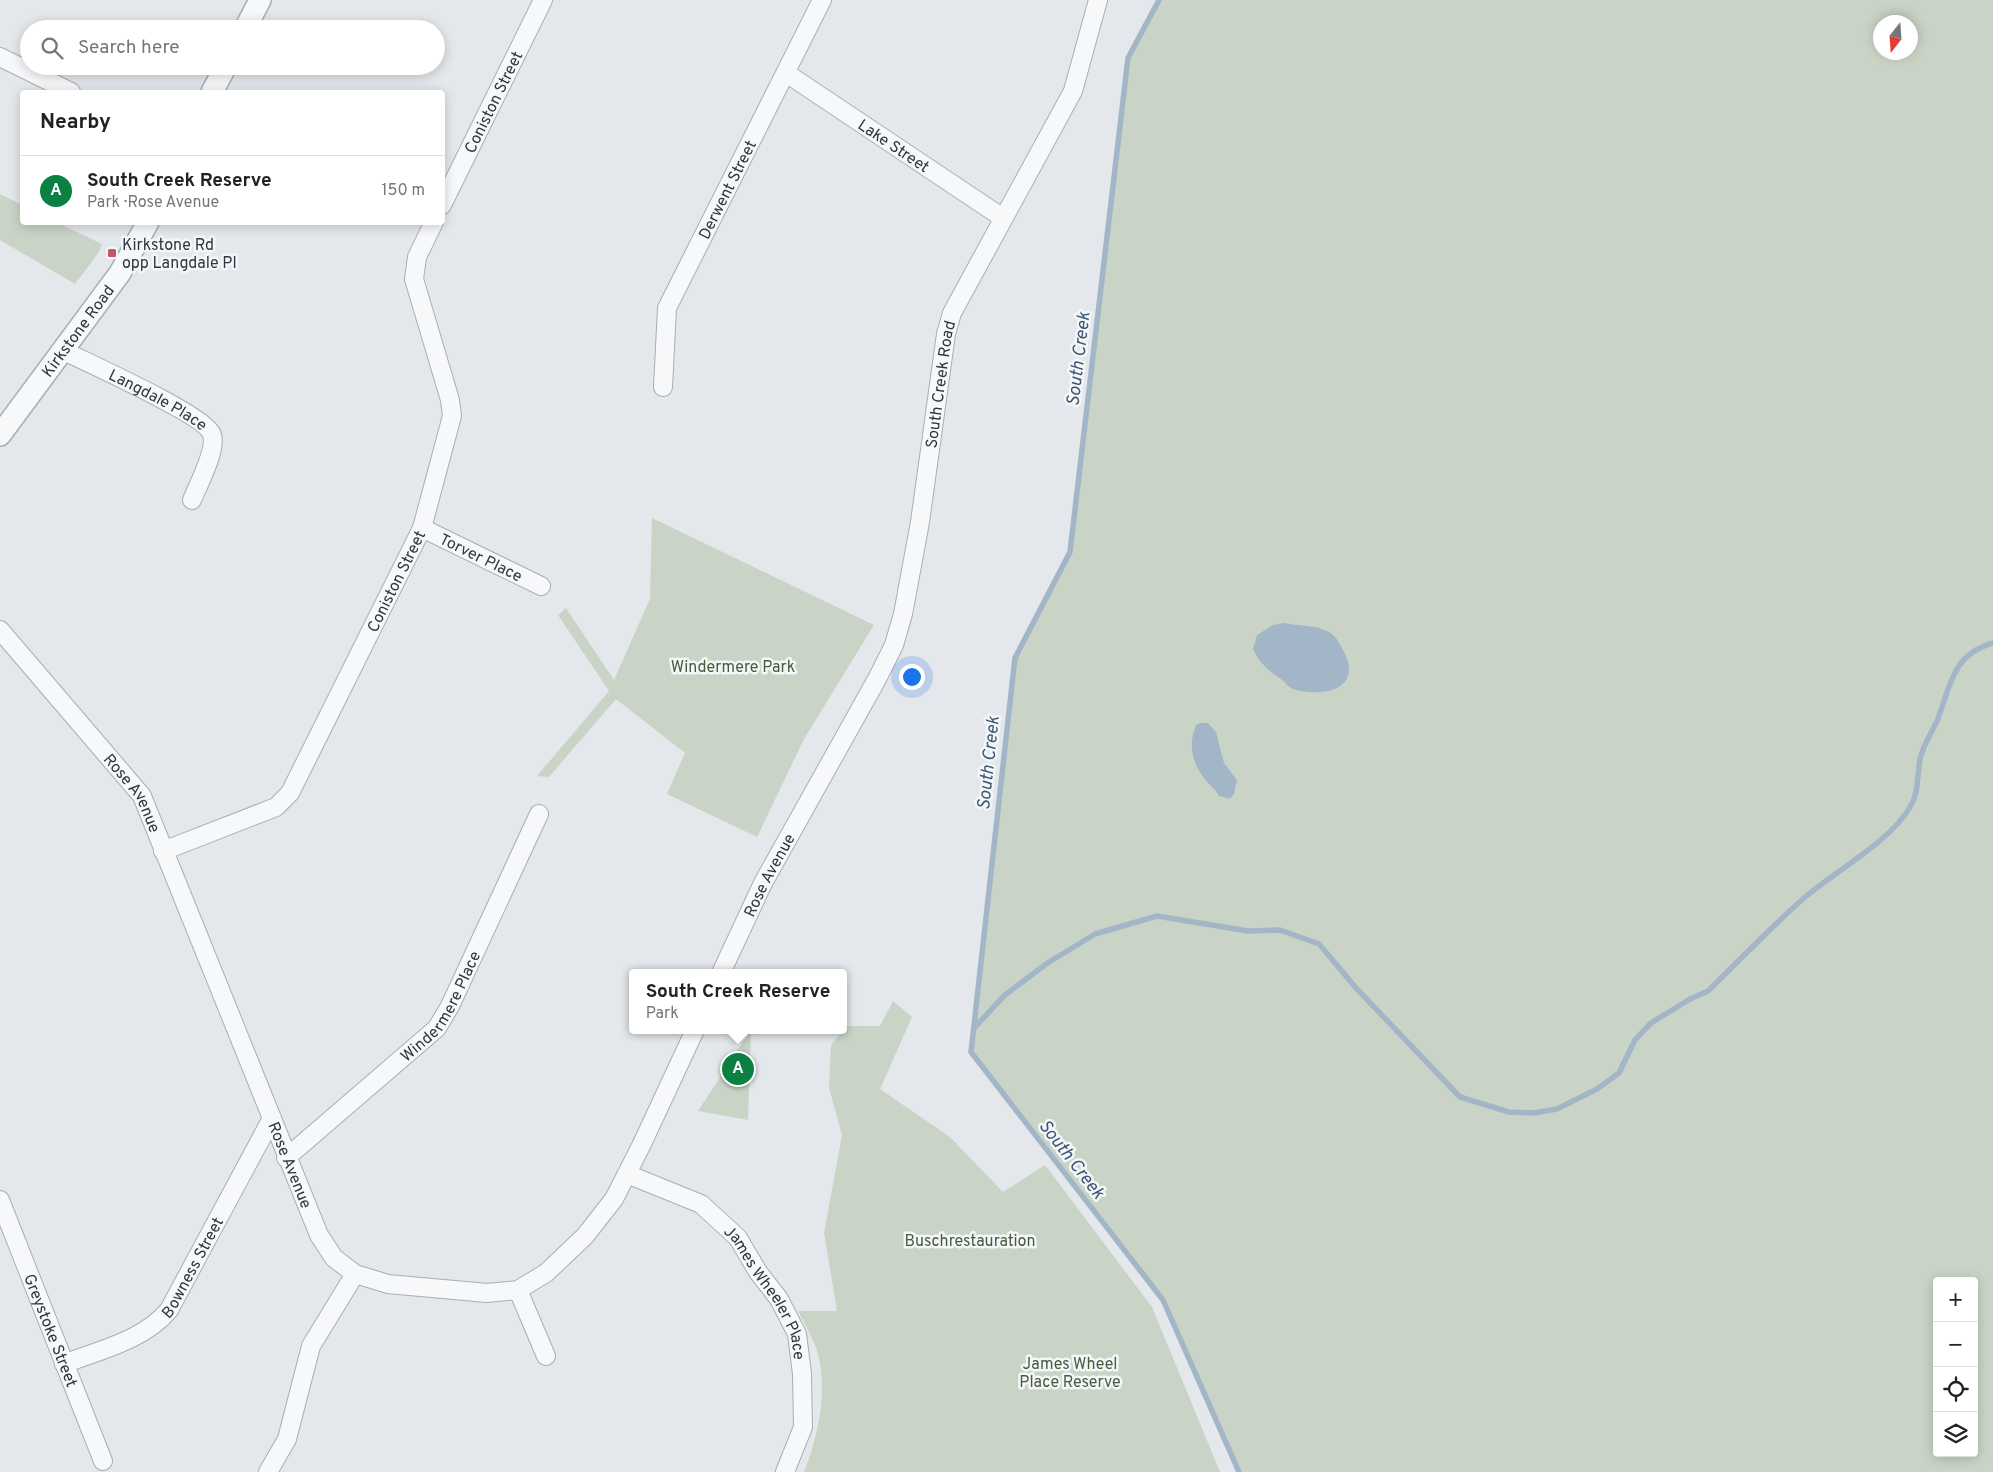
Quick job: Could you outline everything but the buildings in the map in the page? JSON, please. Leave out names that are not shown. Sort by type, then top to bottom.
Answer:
[{"type":"street","points":[[250,20],[260,0]]},
{"type":"street","name":"Coniston Street","points":[[445,199],[543,0]]},
{"type":"street","name":"Derwent Street","points":[[663,387],[667,308],[822,0]]},
{"type":"street","name":"South Creek Road","points":[[821,781],[894,645],[903,614],[920,522],[946,334],[952,313],[1002,218],[1073,91],[1098,0]]},
{"type":"street","points":[[0,57],[20,67]]},
{"type":"street","name":"Lake Street","points":[[786,73],[1002,218]]},
{"type":"street","points":[[37,75],[67,90]]},
{"type":"street","points":[[213,90],[221,75]]},
{"type":"street","name":"Kirkstone Road","points":[[0,435],[120,273],[146,225]]},
{"type":"street","name":"Coniston Street","points":[[163,851],[276,807],[290,793],[422,528],[452,416],[450,400],[414,279],[417,257],[433,225]]},
{"type":"street","name":"Langdale Place","points":[[64,351],[206,424],[212,434],[214,445],[192,500]]},
{"type":"street","name":"Torver Place","points":[[422,528],[541,586]]},
{"type":"street","name":"Rose Avenue","points":[[0,630],[142,796],[286,1158],[319,1235],[334,1258],[355,1274],[398,1285],[487,1293],[518,1290],[546,1273],[585,1236],[614,1199],[693,1034]]},
{"type":"street","name":"Rose Avenue","points":[[723,969],[764,883],[821,781]]},
{"type":"street","name":"Windermere Place","points":[[286,1158],[437,1028],[450,1006],[539,814]]},
{"type":"street","name":"Bowness Street","points":[[64,1364],[140,1334],[157,1325],[168,1310],[271,1120]]},
{"type":"street","name":"James Wheeler Place","points":[[627,1174],[701,1204],[738,1238],[758,1272],[779,1298],[797,1334],[802,1374],[803,1427],[785,1472]]},
{"type":"street","name":"Greystoke Street","points":[[0,1200],[103,1461]]},
{"type":"street","points":[[268,1472],[287,1439],[311,1346],[355,1274]]},
{"type":"street","points":[[518,1290],[546,1356]]},
{"type":"green space","points":[[1159,0],[1993,0],[1993,1472],[1239,1472],[1163,1300],[971,1052],[1015,658],[1070,552],[1128,58]]},
{"type":"green space","points":[[0,194],[20,204],[20,225],[62,225],[102,244],[99,252],[75,284],[0,240]]},
{"type":"green space","name":"Windermere Park","points":[[652,518],[874,625],[804,739],[757,837],[667,794],[685,753],[616,699],[549,777],[537,776],[609,691],[558,615],[566,608],[614,680],[650,599]]},
{"type":"green space","points":[[893,1001],[912,1017],[880,1089],[950,1137],[1003,1192],[1045,1165],[1152,1307],[1220,1472],[804,1472],[814,1444],[820,1414],[822,1383],[821,1368],[816,1348],[798,1311],[837,1311],[824,1233],[842,1135],[829,1088],[831,1045],[840,1034],[847,1034],[847,1026],[880,1026]]},
{"type":"green space","points":[[748,1034],[751,1034],[748,1120],[698,1111]]},
{"type":"water","points":[[1284,623],[1319,628],[1334,636],[1342,648],[1348,664],[1349,674],[1344,682],[1337,688],[1327,691],[1304,692],[1291,688],[1272,673],[1258,659],[1253,649],[1257,635],[1273,625]]},
{"type":"water","points":[[1208,723],[1216,732],[1224,763],[1237,780],[1234,794],[1230,799],[1219,796],[1204,778],[1194,760],[1192,739],[1196,725]]},
{"type":"waterway","name":"South Creek","points":[[1159,0],[1128,58],[1070,552],[1015,658],[971,1052],[1163,1300],[1239,1472]]},
{"type":"waterway","points":[[974,1028],[1005,995],[1046,964],[1095,934],[1157,916],[1248,931],[1280,930],[1319,944],[1356,988],[1460,1097],[1509,1112],[1534,1113],[1557,1109],[1597,1089],[1619,1073],[1635,1040],[1651,1023],[1690,999],[1708,991],[1804,898],[1876,844],[1901,820],[1913,802],[1921,754],[1937,721],[1954,673],[1968,655],[1979,648],[1993,643]]},
{"type":"place","name":"Kirkstone Rd opp Langdale Pl","points":[[112,253]]},
{"type":"place","name":"South Creek Reserve","points":[[738,1069]]},
{"type":"park label","name":"Buschrestauration","points":[[970,1240]]},
{"type":"park label","name":"James Wheel Place Reserve","points":[[1070,1372]]}]
